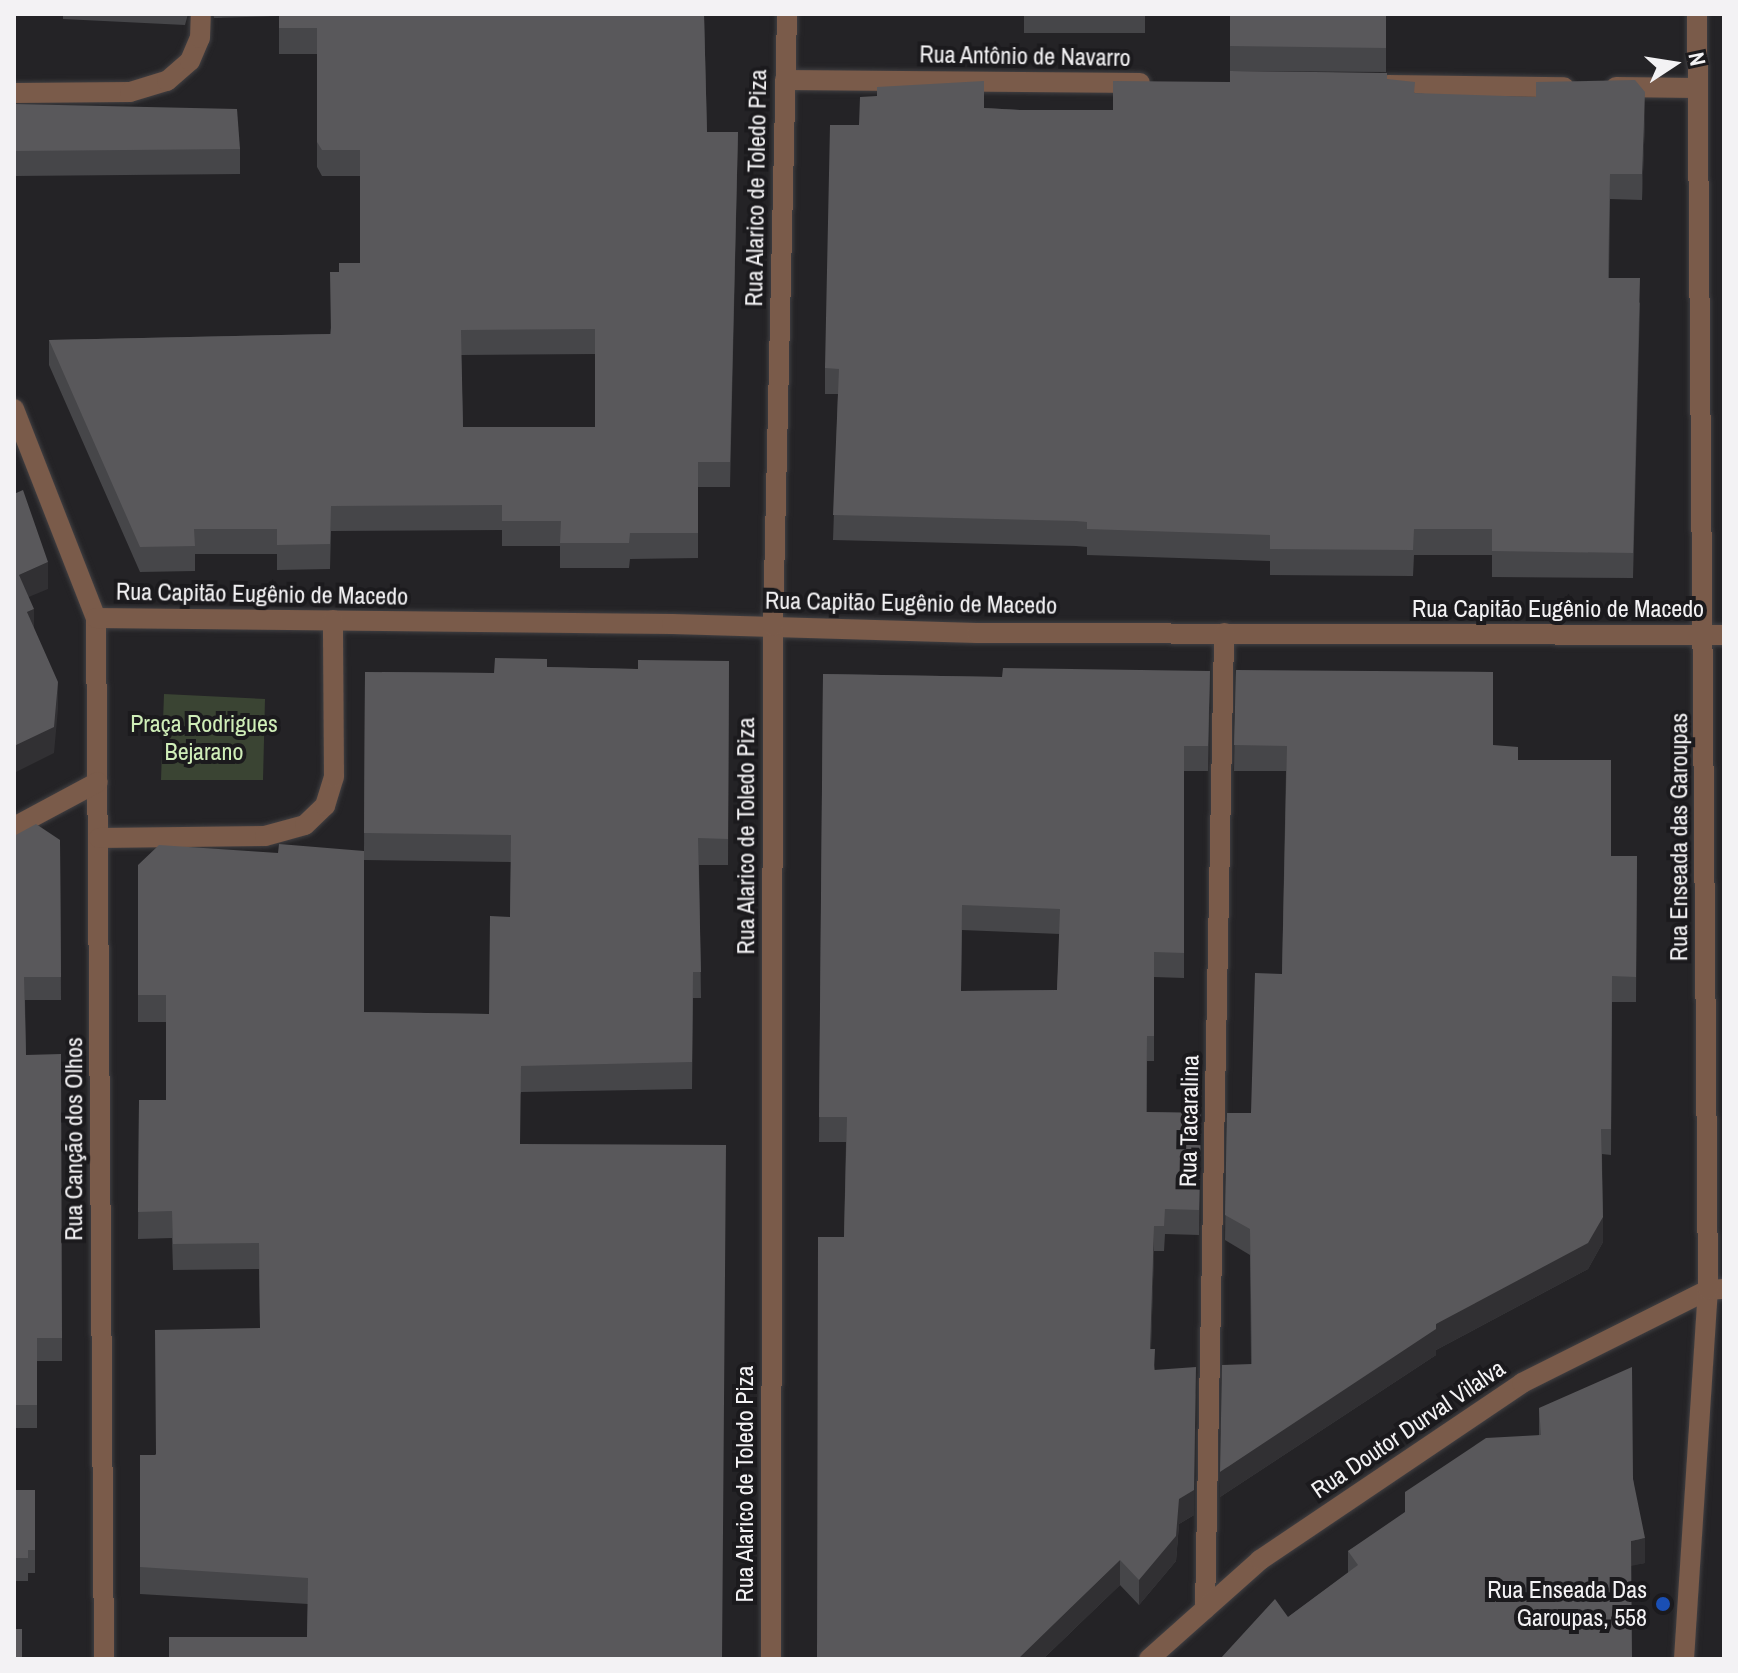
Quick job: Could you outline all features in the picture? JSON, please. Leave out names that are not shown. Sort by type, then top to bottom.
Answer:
[{"type":"street","points":[[14,93],[130,92],[167,81],[190,61],[200,38],[201,14]]},
{"type":"street","name":"Rua Alarico de Toledo Piza","points":[[771,1659],[773,626],[787,14]]},
{"type":"street","name":"Rua Enseada das Garoupas","points":[[1684,1659],[1716,1289],[1714,635],[1696,88],[1697,14]]},
{"type":"street","name":"Rua Antônio de Navarro","points":[[785,80],[1168,83]]},
{"type":"street","points":[[1360,85],[1696,88]]},
{"type":"street","points":[[14,409],[96,618]]},
{"type":"street","name":"Rua Capitão Eugênio de Macedo","points":[[96,618],[1224,633],[1714,635]]},
{"type":"street","name":"Rua Canção dos Olhos","points":[[96,618],[104,1659]]},
{"type":"street","points":[[99,838],[265,836],[305,825],[325,806],[334,777],[333,620]]},
{"type":"street","name":"Rua Tacaralina","points":[[1205,1609],[1224,633]]},
{"type":"street","points":[[14,827],[98,782]]},
{"type":"street","name":"Rua Doutor Durval Vilalva","points":[[1149,1659],[1260,1560],[1522,1383],[1716,1289]]},
{"type":"green space","name":"Praça Rodrigues Bejarano","points":[[164,694],[265,699],[263,780],[161,780]]},
{"type":"building","points":[[279,14],[704,14],[707,132],[738,132],[730,462],[698,462],[698,533],[630,533],[629,543],[560,543],[561,521],[502,521],[502,505],[331,506],[330,544],[277,545],[277,529],[194,529],[195,546],[140,547],[49,340],[331,334],[330,272],[339,272],[339,263],[360,263],[360,150],[322,150],[317,142],[317,28],[279,28]],"holes":[[[595,329],[595,427],[463,427],[461,330]]]},
{"type":"building","points":[[1230,14],[1386,14],[1386,48],[1230,46]]},
{"type":"building","points":[[1230,71],[1387,73],[1387,79],[1415,82],[1414,93],[1536,97],[1536,82],[1635,80],[1645,92],[1642,174],[1610,174],[1608,278],[1640,278],[1633,553],[1492,551],[1492,529],[1414,529],[1413,550],[1270,549],[1270,535],[1087,529],[1087,522],[1076,521],[833,515],[839,369],[825,368],[830,125],[859,125],[860,97],[877,96],[877,87],[984,81],[984,108],[1113,110],[1113,81],[1230,82]]},
{"type":"building","points":[[14,104],[237,109],[240,149],[14,151]]},
{"type":"building","points":[[23,490],[48,562],[19,575],[34,609],[27,612],[58,682],[54,727],[14,746],[14,494]]},
{"type":"building","points":[[495,658],[547,659],[547,667],[638,669],[638,660],[729,661],[728,839],[698,838],[701,972],[693,972],[692,1062],[521,1066],[520,1144],[726,1145],[722,1659],[169,1659],[169,1637],[307,1637],[308,1578],[140,1567],[140,1455],[156,1455],[155,1330],[260,1328],[259,1243],[173,1244],[172,1211],[138,1212],[139,1100],[166,1100],[166,995],[138,995],[138,865],[159,845],[278,853],[279,844],[364,851],[364,1012],[489,1014],[490,916],[510,917],[511,835],[364,833],[365,672],[494,673]]},
{"type":"building","points":[[1003,668],[1210,671],[1208,746],[1184,746],[1184,953],[1154,952],[1154,1036],[1147,1036],[1146,1112],[1201,1113],[1199,1210],[1165,1209],[1164,1226],[1154,1226],[1150,1349],[1155,1349],[1154,1370],[1196,1367],[1194,1490],[1179,1499],[1176,1536],[1139,1580],[1120,1560],[1018,1659],[817,1659],[818,1237],[844,1237],[847,1117],[819,1117],[823,674],[1002,677]],"holes":[[[962,905],[1060,909],[1057,990],[961,991]]]},
{"type":"building","points":[[1236,670],[1493,672],[1493,745],[1518,747],[1518,760],[1611,760],[1611,856],[1637,856],[1636,977],[1612,976],[1611,1129],[1601,1129],[1603,1217],[1588,1243],[1436,1324],[1436,1329],[1220,1472],[1222,1365],[1252,1364],[1250,1229],[1225,1215],[1227,1113],[1251,1113],[1255,973],[1282,974],[1287,746],[1234,745]]},
{"type":"building","points":[[36,824],[60,840],[61,977],[24,977],[26,1055],[61,1054],[62,1338],[37,1338],[37,1405],[14,1405],[14,836]]},
{"type":"building","points":[[1632,1367],[1633,1479],[1645,1538],[1631,1541],[1632,1659],[1220,1659],[1275,1599],[1288,1617],[1358,1565],[1348,1551],[1405,1512],[1405,1492],[1486,1438],[1541,1435],[1539,1408]]},
{"type":"building","points":[[14,1490],[35,1490],[35,1550],[28,1550],[28,1558],[14,1558]]},
{"type":"building","points":[[14,1629],[22,1629],[22,1659],[14,1659]]},
{"type":"place","name":"Rua Enseada Das Garoupas, 558","points":[[1663,1604]]}]
